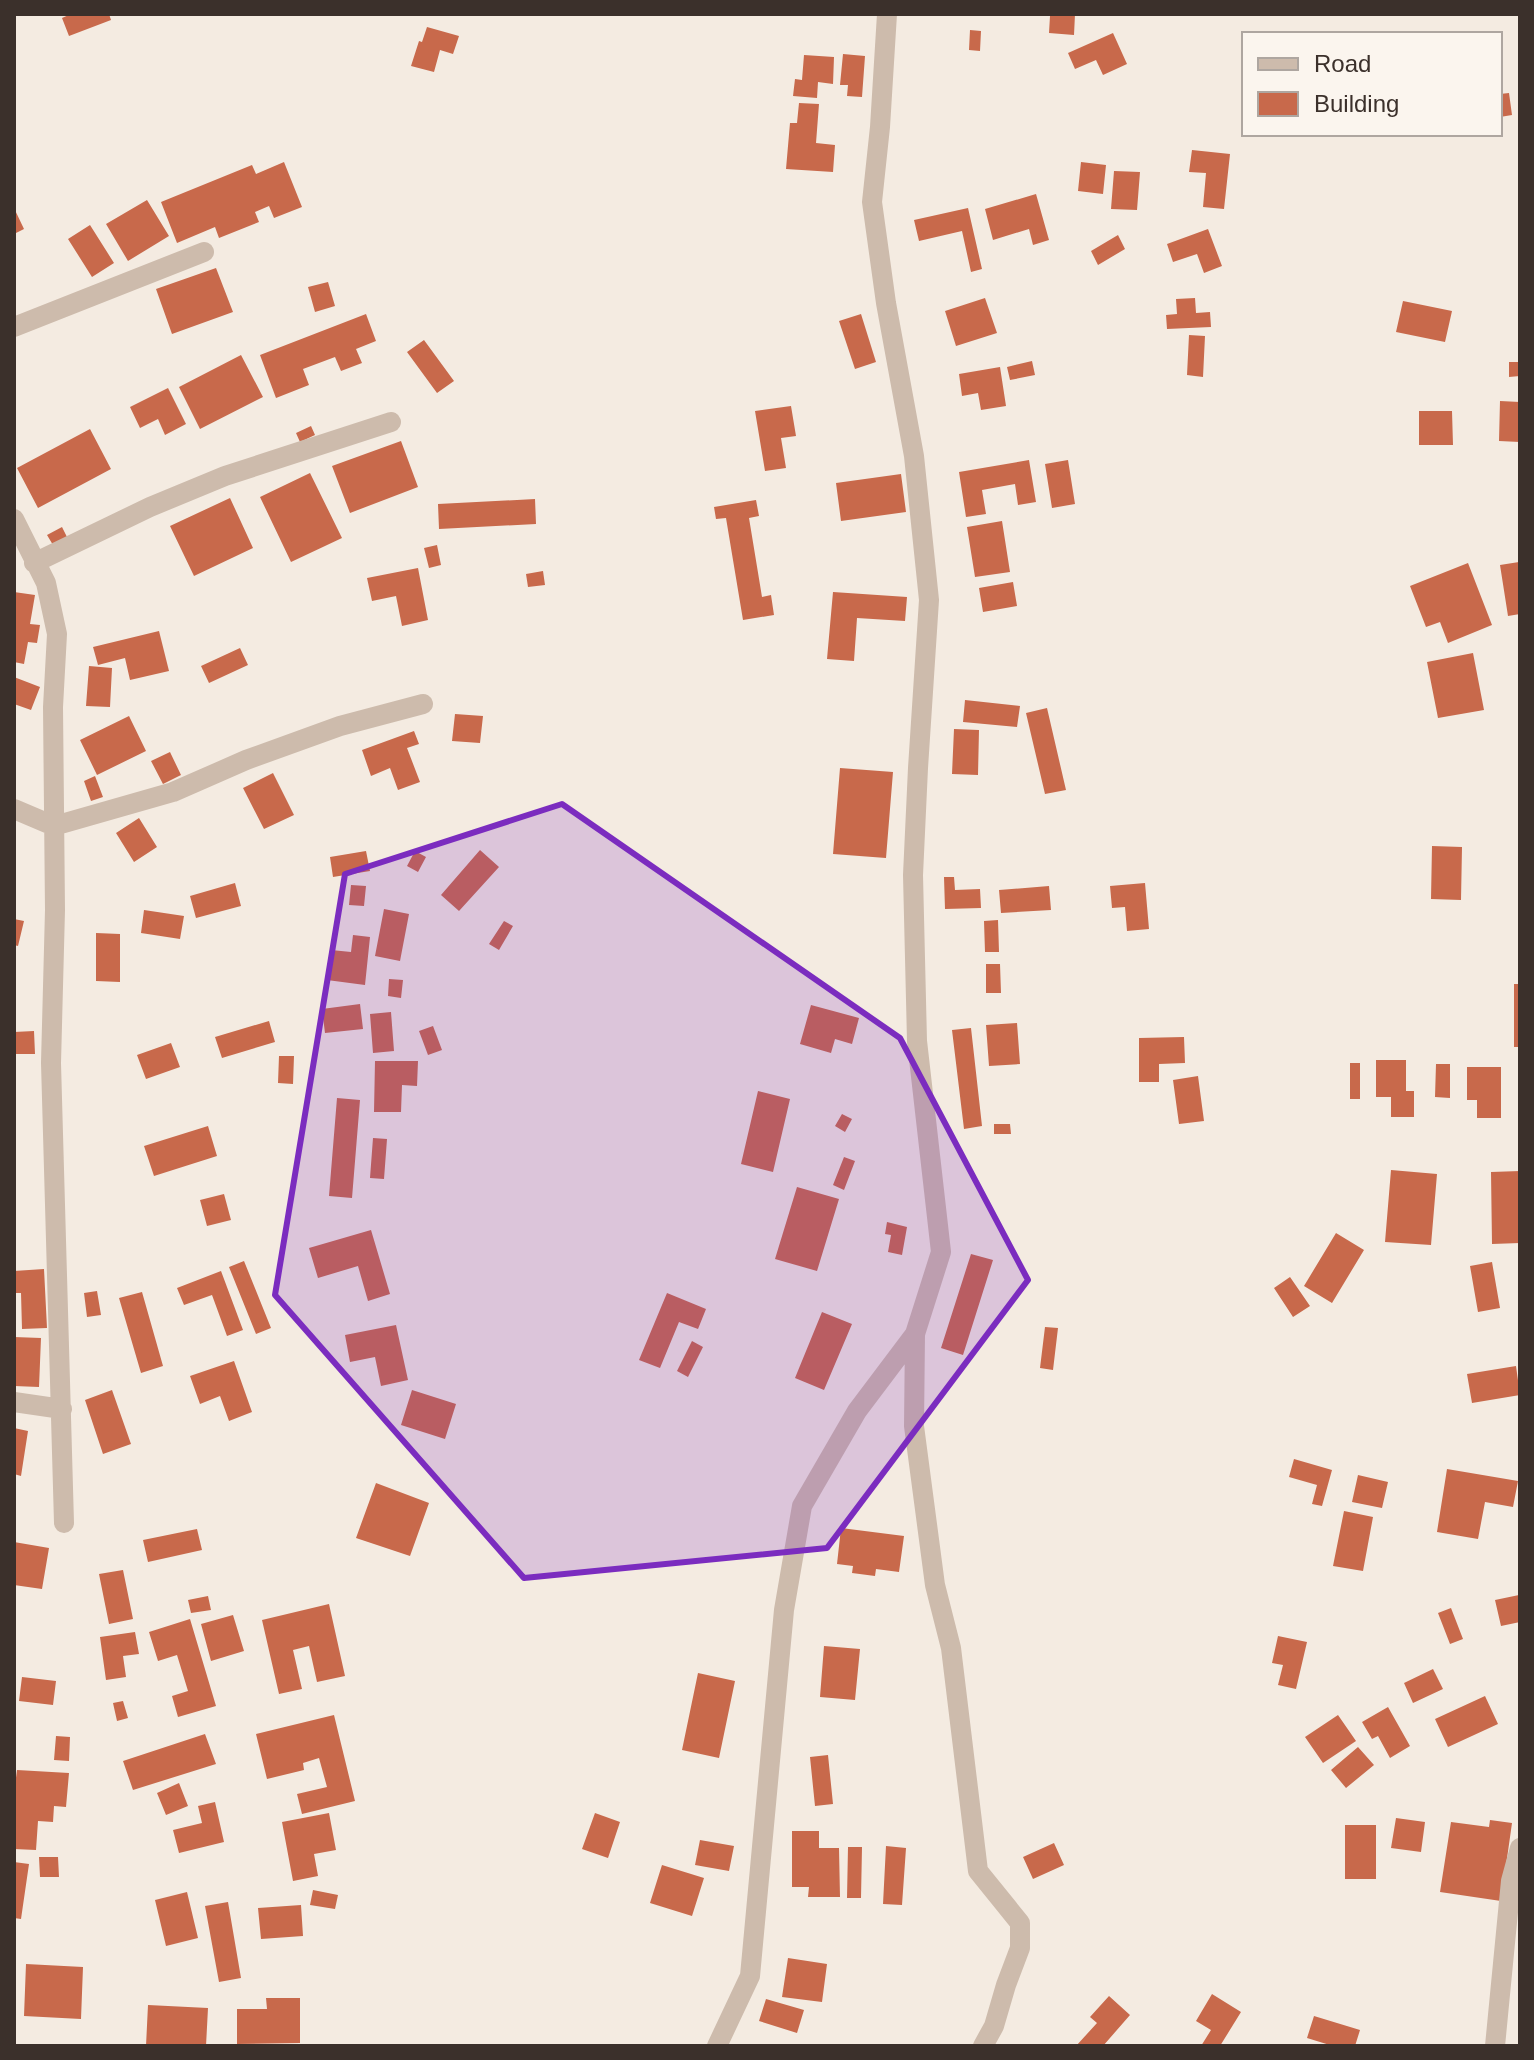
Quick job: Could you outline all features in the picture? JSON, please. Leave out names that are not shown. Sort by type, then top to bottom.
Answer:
[{"type":"street","points":[[887,14],[872,202],[886,303],[914,456],[929,600],[914,890],[917,1041],[941,1252],[915,1334],[914,1426],[935,1585],[951,1648],[978,1871],[1020,1923],[1020,1948],[994,2026],[983,2046]]},
{"type":"street","points":[[14,327],[204,252]]},
{"type":"street","points":[[34,563],[150,507],[225,476],[391,422]]},
{"type":"street","points":[[14,519],[46,583],[57,634],[53,707],[55,910],[51,1063],[64,1523]]},
{"type":"street","points":[[14,809],[54,826],[173,792],[246,760],[340,726],[423,704]]},
{"type":"street","points":[[717,2046],[750,1976],[784,1610],[802,1506],[857,1411],[915,1334]]},
{"type":"street","points":[[14,1402],[62,1409]]},
{"type":"street","points":[[1495,2046],[1511,1881],[1520,1848]]},
{"type":"highlighted area","points":[[562,804],[900,1038],[1028,1280],[827,1548],[524,1578],[275,1295],[345,874]]},
{"type":"building","points":[[71,14],[109,14],[111,20],[69,36],[62,18]]},
{"type":"building","points":[[1075,14],[1074,35],[1049,33],[1050,16]]},
{"type":"building","points":[[427,27],[459,36],[453,54],[440,50],[434,72],[411,66]]},
{"type":"building","points":[[970,30],[981,31],[980,51],[969,50]]},
{"type":"building","points":[[1113,33],[1127,64],[1103,75],[1096,60],[1075,69],[1068,53]]},
{"type":"building","points":[[843,54],[865,56],[862,97],[847,96],[848,85],[840,85]]},
{"type":"building","points":[[804,55],[834,57],[833,84],[818,82],[817,98],[793,96],[795,79],[802,80]]},
{"type":"building","points":[[1509,93],[1512,115],[1502,117],[1502,94]]},
{"type":"building","points":[[799,103],[819,104],[816,143],[835,145],[833,172],[786,169],[790,123],[797,123]]},
{"type":"building","points":[[1192,150],[1230,154],[1224,209],[1203,207],[1206,173],[1189,172]]},
{"type":"building","points":[[284,162],[302,207],[274,218],[269,206],[255,212],[259,222],[219,238],[215,227],[177,243],[161,202],[252,165],[256,174]]},
{"type":"building","points":[[1081,162],[1106,165],[1103,194],[1078,191]]},
{"type":"building","points":[[1114,171],[1140,172],[1137,210],[1111,209]]},
{"type":"building","points":[[1036,194],[1049,240],[1033,245],[1029,229],[993,240],[985,209]]},
{"type":"building","points":[[147,200],[169,236],[128,261],[106,224]]},
{"type":"building","points":[[14,208],[24,229],[14,234]]},
{"type":"building","points":[[968,208],[982,269],[971,272],[962,231],[919,241],[914,220]]},
{"type":"building","points":[[90,225],[114,263],[92,277],[68,239]]},
{"type":"building","points":[[1208,229],[1222,266],[1204,273],[1197,254],[1173,262],[1167,244]]},
{"type":"building","points":[[1118,235],[1125,249],[1098,265],[1091,251]]},
{"type":"building","points":[[216,268],[233,312],[172,334],[156,289]]},
{"type":"building","points":[[328,282],[335,306],[315,312],[308,287]]},
{"type":"building","points":[[985,298],[997,333],[956,346],[945,311]]},
{"type":"building","points":[[1195,298],[1196,313],[1210,312],[1211,327],[1167,329],[1166,315],[1177,314],[1176,299]]},
{"type":"building","points":[[1403,301],[1452,311],[1445,342],[1396,332]]},
{"type":"building","points":[[366,314],[376,341],[356,349],[362,363],[341,371],[335,357],[303,369],[309,385],[276,398],[260,355]]},
{"type":"building","points":[[861,314],[876,362],[855,369],[839,321]]},
{"type":"building","points":[[1189,335],[1205,336],[1203,377],[1187,375]]},
{"type":"building","points":[[424,340],[454,381],[437,393],[407,352]]},
{"type":"building","points":[[241,355],[263,397],[200,429],[179,387]]},
{"type":"building","points":[[1032,361],[1035,375],[1010,380],[1007,367]]},
{"type":"building","points":[[1509,362],[1520,362],[1520,376],[1509,377]]},
{"type":"building","points":[[1000,367],[1006,406],[981,410],[978,393],[962,396],[959,374]]},
{"type":"building","points":[[168,388],[186,424],[165,435],[158,419],[140,428],[130,407]]},
{"type":"building","points":[[1500,401],[1520,402],[1520,442],[1499,441]]},
{"type":"building","points":[[791,406],[796,436],[781,438],[786,468],[765,471],[755,411]]},
{"type":"building","points":[[1419,411],[1452,411],[1453,445],[1419,445]]},
{"type":"building","points":[[311,426],[315,435],[300,442],[296,433]]},
{"type":"building","points":[[90,429],[111,469],[38,508],[17,468]]},
{"type":"building","points":[[401,441],[418,487],[350,513],[332,466]]},
{"type":"building","points":[[1029,460],[1036,502],[1018,505],[1015,484],[982,490],[986,514],[966,517],[959,472]]},
{"type":"building","points":[[1068,460],[1075,504],[1052,508],[1045,464]]},
{"type":"building","points":[[310,473],[342,538],[291,562],[260,497]]},
{"type":"building","points":[[901,474],[906,512],[841,521],[836,483]]},
{"type":"building","points":[[230,498],[253,548],[194,576],[170,526]]},
{"type":"building","points":[[535,499],[536,524],[439,529],[438,504]]},
{"type":"building","points":[[756,500],[759,516],[749,518],[762,597],[771,595],[774,615],[743,620],[726,518],[716,519],[714,507]]},
{"type":"building","points":[[1002,521],[1010,572],[975,577],[967,527]]},
{"type":"building","points":[[62,527],[67,537],[53,545],[47,535]]},
{"type":"building","points":[[437,545],[441,565],[429,568],[424,548]]},
{"type":"building","points":[[1519,562],[1520,614],[1508,616],[1500,565]]},
{"type":"building","points":[[1468,563],[1492,625],[1448,643],[1440,622],[1426,627],[1410,586]]},
{"type":"building","points":[[418,568],[428,620],[402,626],[396,596],[372,601],[367,578]]},
{"type":"building","points":[[543,571],[545,585],[528,587],[526,574]]},
{"type":"building","points":[[1013,582],[1017,606],[983,612],[979,588]]},
{"type":"building","points":[[14,592],[35,595],[30,624],[40,625],[37,643],[28,642],[24,664],[14,662]]},
{"type":"building","points":[[833,592],[907,597],[905,621],[857,618],[854,661],[827,659]]},
{"type":"building","points":[[159,631],[169,671],[130,680],[125,658],[98,665],[93,647]]},
{"type":"building","points":[[240,648],[248,665],[209,683],[201,666]]},
{"type":"building","points":[[1473,653],[1484,710],[1438,718],[1427,662]]},
{"type":"building","points":[[89,666],[112,668],[110,707],[86,706]]},
{"type":"building","points":[[14,677],[40,687],[31,710],[14,704]]},
{"type":"building","points":[[965,700],[1020,706],[1017,727],[963,722]]},
{"type":"building","points":[[1047,708],[1066,790],[1045,794],[1026,713]]},
{"type":"building","points":[[455,714],[483,716],[480,743],[452,741]]},
{"type":"building","points":[[129,716],[146,751],[97,775],[80,740]]},
{"type":"building","points":[[954,729],[979,730],[978,775],[952,774]]},
{"type":"building","points":[[414,731],[419,744],[407,748],[420,782],[398,790],[390,768],[371,776],[362,750]]},
{"type":"building","points":[[170,752],[181,775],[163,784],[151,761]]},
{"type":"building","points":[[840,768],[893,772],[886,858],[833,854]]},
{"type":"building","points":[[273,773],[294,815],[264,829],[243,788]]},
{"type":"building","points":[[95,776],[103,797],[91,801],[84,781]]},
{"type":"building","points":[[139,818],[157,847],[134,862],[116,833]]},
{"type":"building","points":[[1432,846],[1462,847],[1461,900],[1431,899]]},
{"type":"building","points":[[480,850],[499,867],[459,911],[441,895]]},
{"type":"building","points":[[366,851],[370,871],[333,877],[330,857]]},
{"type":"building","points":[[415,851],[426,857],[418,872],[407,866]]},
{"type":"building","points":[[944,877],[954,877],[955,890],[980,889],[981,908],[945,909]]},
{"type":"building","points":[[235,883],[241,906],[196,918],[190,896]]},
{"type":"building","points":[[1145,883],[1149,929],[1127,931],[1125,907],[1112,908],[1110,886]]},
{"type":"building","points":[[351,885],[366,886],[364,906],[349,905]]},
{"type":"building","points":[[1049,886],[1051,910],[1001,913],[999,890]]},
{"type":"building","points":[[384,909],[409,914],[400,961],[375,956]]},
{"type":"building","points":[[144,910],[184,916],[180,939],[141,933]]},
{"type":"building","points":[[14,919],[24,921],[18,946],[14,945]]},
{"type":"building","points":[[998,920],[999,952],[985,952],[984,921]]},
{"type":"building","points":[[504,921],[513,926],[499,950],[489,944]]},
{"type":"building","points":[[96,933],[120,934],[120,982],[96,981]]},
{"type":"building","points":[[353,935],[370,937],[365,985],[327,980],[331,950],[351,952]]},
{"type":"building","points":[[986,964],[1000,964],[1001,993],[986,993]]},
{"type":"building","points":[[389,979],[403,980],[401,998],[388,996]]},
{"type":"building","points":[[1514,984],[1520,984],[1520,1047],[1514,1047]]},
{"type":"building","points":[[360,1004],[363,1029],[325,1033],[322,1009]]},
{"type":"building","points":[[811,1005],[859,1018],[852,1044],[835,1039],[831,1053],[800,1044]]},
{"type":"building","points":[[391,1012],[394,1051],[373,1053],[370,1014]]},
{"type":"building","points":[[269,1021],[275,1042],[222,1058],[215,1037]]},
{"type":"building","points":[[1017,1023],[1020,1064],[989,1066],[986,1025]]},
{"type":"building","points":[[433,1026],[442,1050],[428,1055],[419,1031]]},
{"type":"building","points":[[971,1028],[982,1126],[964,1129],[952,1030]]},
{"type":"building","points":[[34,1031],[35,1054],[14,1054],[14,1032]]},
{"type":"building","points":[[1184,1037],[1185,1063],[1159,1064],[1159,1082],[1139,1082],[1139,1038]]},
{"type":"building","points":[[171,1043],[180,1067],[146,1079],[137,1055]]},
{"type":"building","points":[[279,1056],[294,1056],[293,1084],[278,1083]]},
{"type":"building","points":[[1376,1060],[1406,1060],[1406,1091],[1414,1091],[1414,1117],[1391,1117],[1391,1097],[1376,1097]]},
{"type":"building","points":[[375,1061],[418,1061],[417,1086],[402,1085],[401,1112],[374,1112]]},
{"type":"building","points":[[1350,1063],[1360,1063],[1360,1099],[1350,1099]]},
{"type":"building","points":[[1436,1064],[1450,1064],[1450,1098],[1435,1097]]},
{"type":"building","points":[[1467,1067],[1501,1067],[1501,1118],[1477,1118],[1477,1100],[1467,1100]]},
{"type":"building","points":[[1198,1076],[1204,1121],[1179,1124],[1173,1080]]},
{"type":"building","points":[[758,1091],[790,1099],[773,1172],[741,1164]]},
{"type":"building","points":[[337,1098],[360,1100],[352,1198],[329,1196]]},
{"type":"building","points":[[842,1114],[852,1119],[845,1132],[835,1126]]},
{"type":"building","points":[[994,1124],[1010,1124],[1011,1134],[994,1134]]},
{"type":"building","points":[[208,1126],[217,1156],[154,1176],[144,1146]]},
{"type":"building","points":[[373,1138],[387,1139],[384,1179],[370,1178]]},
{"type":"building","points":[[844,1157],[855,1161],[844,1190],[833,1185]]},
{"type":"building","points":[[1391,1170],[1437,1174],[1431,1245],[1385,1242]]},
{"type":"building","points":[[1520,1171],[1520,1243],[1492,1244],[1491,1172]]},
{"type":"building","points":[[797,1187],[839,1199],[817,1271],[775,1259]]},
{"type":"building","points":[[224,1194],[231,1220],[207,1226],[200,1200]]},
{"type":"building","points":[[887,1222],[907,1227],[902,1255],[888,1252],[891,1235],[885,1234]]},
{"type":"building","points":[[371,1230],[390,1294],[368,1301],[358,1266],[318,1278],[309,1248]]},
{"type":"building","points":[[1336,1233],[1364,1250],[1332,1303],[1304,1286]]},
{"type":"building","points":[[971,1254],[993,1260],[963,1355],[941,1348]]},
{"type":"building","points":[[244,1261],[271,1328],[256,1334],[229,1267]]},
{"type":"building","points":[[1492,1262],[1500,1308],[1478,1312],[1470,1266]]},
{"type":"building","points":[[44,1269],[47,1328],[22,1329],[21,1293],[14,1293],[14,1271]]},
{"type":"building","points":[[221,1271],[243,1330],[227,1336],[212,1295],[184,1305],[177,1288]]},
{"type":"building","points":[[1290,1277],[1310,1306],[1293,1317],[1274,1288]]},
{"type":"building","points":[[97,1291],[101,1315],[87,1317],[84,1293]]},
{"type":"building","points":[[142,1292],[163,1366],[141,1373],[119,1298]]},
{"type":"building","points":[[667,1293],[706,1309],[698,1329],[679,1322],[660,1368],[639,1360]]},
{"type":"building","points":[[822,1312],[852,1324],[824,1390],[795,1378]]},
{"type":"building","points":[[396,1325],[408,1380],[381,1386],[375,1357],[350,1362],[345,1335]]},
{"type":"building","points":[[1045,1327],[1058,1328],[1053,1370],[1040,1368]]},
{"type":"building","points":[[14,1337],[41,1338],[39,1387],[14,1386]]},
{"type":"building","points":[[692,1341],[703,1347],[688,1377],[677,1371]]},
{"type":"building","points":[[234,1361],[252,1412],[229,1421],[220,1396],[200,1404],[190,1376]]},
{"type":"building","points":[[1516,1366],[1520,1395],[1472,1403],[1467,1374]]},
{"type":"building","points":[[112,1390],[131,1444],[103,1454],[85,1400]]},
{"type":"building","points":[[412,1390],[456,1404],[445,1439],[401,1425]]},
{"type":"building","points":[[14,1428],[28,1431],[21,1476],[14,1474]]},
{"type":"building","points":[[1294,1459],[1332,1470],[1322,1506],[1312,1504],[1317,1485],[1289,1477]]},
{"type":"building","points":[[1447,1469],[1518,1481],[1513,1507],[1485,1502],[1478,1539],[1437,1532]]},
{"type":"building","points":[[1358,1475],[1388,1482],[1382,1508],[1352,1502]]},
{"type":"building","points":[[376,1483],[429,1503],[410,1556],[356,1538]]},
{"type":"building","points":[[1344,1511],[1373,1517],[1363,1571],[1333,1566]]},
{"type":"building","points":[[841,1528],[904,1536],[899,1572],[876,1569],[875,1576],[852,1573],[853,1566],[837,1564]]},
{"type":"building","points":[[197,1529],[202,1550],[148,1562],[143,1540]]},
{"type":"building","points":[[14,1542],[49,1548],[42,1589],[14,1585]]},
{"type":"building","points":[[123,1570],[133,1619],[109,1624],[99,1574]]},
{"type":"building","points":[[1519,1595],[1520,1622],[1501,1626],[1495,1600]]},
{"type":"building","points":[[208,1596],[211,1610],[191,1613],[188,1600]]},
{"type":"building","points":[[329,1604],[345,1676],[317,1682],[309,1646],[293,1650],[302,1689],[279,1694],[262,1620]]},
{"type":"building","points":[[1451,1608],[1463,1639],[1450,1644],[1438,1613]]},
{"type":"building","points":[[233,1615],[244,1651],[211,1661],[201,1624]]},
{"type":"building","points":[[190,1619],[216,1706],[178,1717],[172,1696],[188,1691],[177,1655],[158,1661],[149,1632]]},
{"type":"building","points":[[135,1632],[139,1654],[123,1656],[126,1677],[106,1680],[100,1637]]},
{"type":"building","points":[[1278,1636],[1307,1642],[1296,1689],[1278,1685],[1283,1665],[1272,1663]]},
{"type":"building","points":[[824,1646],[860,1649],[855,1700],[820,1697]]},
{"type":"building","points":[[1433,1669],[1443,1689],[1413,1703],[1404,1683]]},
{"type":"building","points":[[698,1673],[735,1681],[719,1758],[682,1750]]},
{"type":"building","points":[[22,1677],[56,1681],[53,1705],[19,1701]]},
{"type":"building","points":[[1485,1696],[1498,1724],[1448,1747],[1435,1719]]},
{"type":"building","points":[[123,1701],[128,1718],[117,1721],[113,1703]]},
{"type":"building","points":[[1388,1707],[1410,1746],[1390,1758],[1378,1736],[1372,1739],[1362,1722]]},
{"type":"building","points":[[334,1715],[355,1801],[302,1814],[297,1794],[327,1787],[319,1758],[303,1763],[304,1770],[267,1779],[256,1734]]},
{"type":"building","points":[[1338,1715],[1356,1741],[1323,1763],[1305,1737]]},
{"type":"building","points":[[205,1734],[216,1764],[133,1790],[123,1761]]},
{"type":"building","points":[[56,1736],[70,1737],[69,1761],[54,1760]]},
{"type":"building","points":[[1358,1747],[1374,1765],[1346,1788],[1331,1770]]},
{"type":"building","points":[[828,1755],[833,1804],[815,1806],[810,1757]]},
{"type":"building","points":[[17,1770],[69,1773],[66,1807],[54,1806],[53,1822],[38,1821],[36,1850],[14,1849]]},
{"type":"building","points":[[179,1783],[188,1806],[166,1815],[157,1793]]},
{"type":"building","points":[[215,1802],[224,1842],[179,1853],[173,1830],[202,1823],[198,1806]]},
{"type":"building","points":[[329,1813],[336,1850],[314,1854],[318,1876],[293,1881],[282,1822]]},
{"type":"building","points":[[595,1813],[620,1822],[608,1858],[582,1849]]},
{"type":"building","points":[[1396,1818],[1425,1822],[1421,1852],[1391,1848]]},
{"type":"building","points":[[1490,1820],[1512,1823],[1501,1901],[1440,1892],[1451,1822],[1489,1827]]},
{"type":"building","points":[[1345,1825],[1376,1825],[1376,1879],[1345,1879]]},
{"type":"building","points":[[792,1831],[819,1831],[819,1848],[839,1848],[840,1897],[808,1897],[809,1887],[792,1887]]},
{"type":"building","points":[[700,1840],[734,1846],[729,1871],[695,1865]]},
{"type":"building","points":[[1054,1843],[1064,1865],[1033,1879],[1023,1857]]},
{"type":"building","points":[[886,1846],[906,1848],[902,1905],[883,1904]]},
{"type":"building","points":[[848,1847],[862,1847],[861,1898],[847,1898]]},
{"type":"building","points":[[39,1857],[58,1857],[59,1877],[40,1877]]},
{"type":"building","points":[[14,1862],[29,1864],[21,1919],[14,1918]]},
{"type":"building","points":[[662,1865],[704,1878],[692,1916],[650,1903]]},
{"type":"building","points":[[313,1890],[338,1895],[335,1909],[310,1905]]},
{"type":"building","points":[[187,1892],[198,1938],[166,1946],[155,1900]]},
{"type":"building","points":[[228,1902],[241,1978],[219,1982],[205,1906]]},
{"type":"building","points":[[301,1905],[303,1936],[261,1939],[258,1908]]},
{"type":"building","points":[[788,1958],[827,1964],[822,2002],[782,1997]]},
{"type":"building","points":[[26,1964],[83,1967],[81,2019],[24,2016]]},
{"type":"building","points":[[1212,1994],[1241,2012],[1220,2046],[1201,2046],[1211,2030],[1196,2021]]},
{"type":"building","points":[[1109,1996],[1130,2015],[1103,2046],[1076,2046],[1097,2023],[1090,2017]]},
{"type":"building","points":[[266,1998],[300,1998],[300,2043],[237,2044],[237,2009],[267,2009]]},
{"type":"building","points":[[766,1999],[804,2010],[797,2033],[759,2021]]},
{"type":"building","points":[[148,2005],[208,2008],[206,2046],[146,2046]]},
{"type":"building","points":[[1314,2016],[1360,2030],[1355,2046],[1333,2046],[1307,2038]]}]
